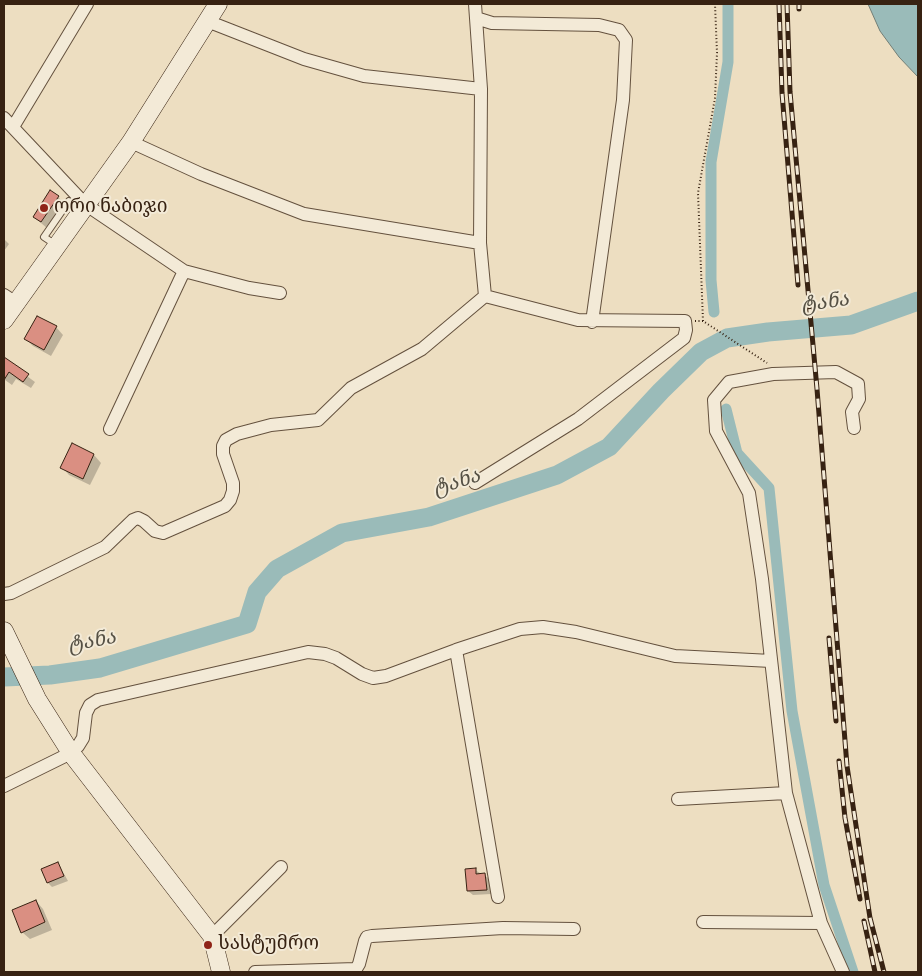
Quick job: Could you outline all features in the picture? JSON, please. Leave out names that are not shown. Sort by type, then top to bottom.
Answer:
[{"type":"main road","points":[[4,320],[10,299],[56,245],[131,142],[218,4]]},
{"type":"main road","points":[[4,632],[38,699],[71,753],[212,936],[221,972]]},
{"type":"street","points":[[87,4],[8,122],[84,206],[184,271],[249,288],[280,293]]},
{"type":"street","points":[[475,4],[481,90],[480,243],[485,296]]},
{"type":"street","points":[[476,18],[492,23],[599,25],[619,30],[626,40],[623,100],[592,322]]},
{"type":"street","points":[[207,21],[304,59],[364,76],[481,90]]},
{"type":"street","points":[[131,142],[202,174],[304,214],[480,243]]},
{"type":"street","points":[[110,429],[184,271]]},
{"type":"street","points":[[475,483],[578,419],[684,338],[685,321],[592,322],[485,296]]},
{"type":"street","points":[[4,594],[11,593],[105,546],[133,520],[138,518],[155,531],[163,533],[225,506],[234,491],[223,454],[223,446],[226,440],[237,434],[270,425],[318,420],[351,388],[422,349],[485,296]]},
{"type":"street","points":[[843,972],[820,924],[786,793],[749,493],[716,431],[714,400],[729,382],[773,374],[836,372],[858,384],[859,399],[852,412],[854,428]]},
{"type":"street","points":[[4,786],[71,753],[83,738],[86,713],[90,705],[98,700],[308,652],[336,658],[362,674],[373,678],[386,676],[520,629],[543,627],[576,632],[675,656],[771,661]]},
{"type":"street","points":[[456,650],[498,897]]},
{"type":"street","points":[[678,799],[786,793]]},
{"type":"street","points":[[212,936],[281,867]]},
{"type":"street","points":[[704,922],[820,924]]},
{"type":"street","points":[[255,972],[356,969],[359,964],[364,941],[367,937],[372,936],[503,928],[574,929]]},
{"type":"path","points":[[703,321],[698,193],[715,98],[717,53],[715,4]]},
{"type":"path","points":[[685,321],[703,321],[770,365],[773,374]]},
{"type":"water","points":[[868,4],[918,4],[918,77],[899,57],[880,31]]},
{"type":"building","points":[[50,190],[59,196],[41,222],[33,217]]},
{"type":"building","points":[[37,316],[57,326],[44,350],[24,339]]},
{"type":"building","points":[[4,357],[29,374],[23,382],[9,372],[4,380]]},
{"type":"building","points":[[72,443],[94,454],[83,479],[60,468]]},
{"type":"building","points":[[58,862],[64,876],[47,883],[41,869]]},
{"type":"building","points":[[476,868],[476,874],[485,873],[487,890],[467,891],[465,869]]},
{"type":"building","points":[[36,900],[45,922],[21,933],[12,910]]},
{"type":"waterway","points":[[714,312],[711,280],[711,162],[728,62],[728,4]]},
{"type":"waterway","name":"ტანა","points":[[4,677],[50,675],[100,668],[247,624],[257,592],[277,569],[342,533],[429,517],[557,475],[609,447],[661,391],[701,352],[727,338],[768,332],[851,325],[918,301]]},
{"type":"waterway","points":[[726,409],[737,453],[769,488],[792,711],[824,885],[853,972]]},
{"type":"railway","points":[[779,4],[782,93],[798,285]]},
{"type":"railway","points":[[787,4],[790,92],[817,389],[847,766],[870,918],[884,972]]},
{"type":"railway","points":[[799,4],[799,9]]},
{"type":"railway","points":[[829,638],[836,721]]},
{"type":"railway","points":[[839,761],[845,818],[860,899]]},
{"type":"railway","points":[[864,921],[875,972]]},
{"type":"place","name":"ორი ნაბიჯი","points":[[44,208]]},
{"type":"place","name":"სასტუმრო","points":[[208,945]]}]
